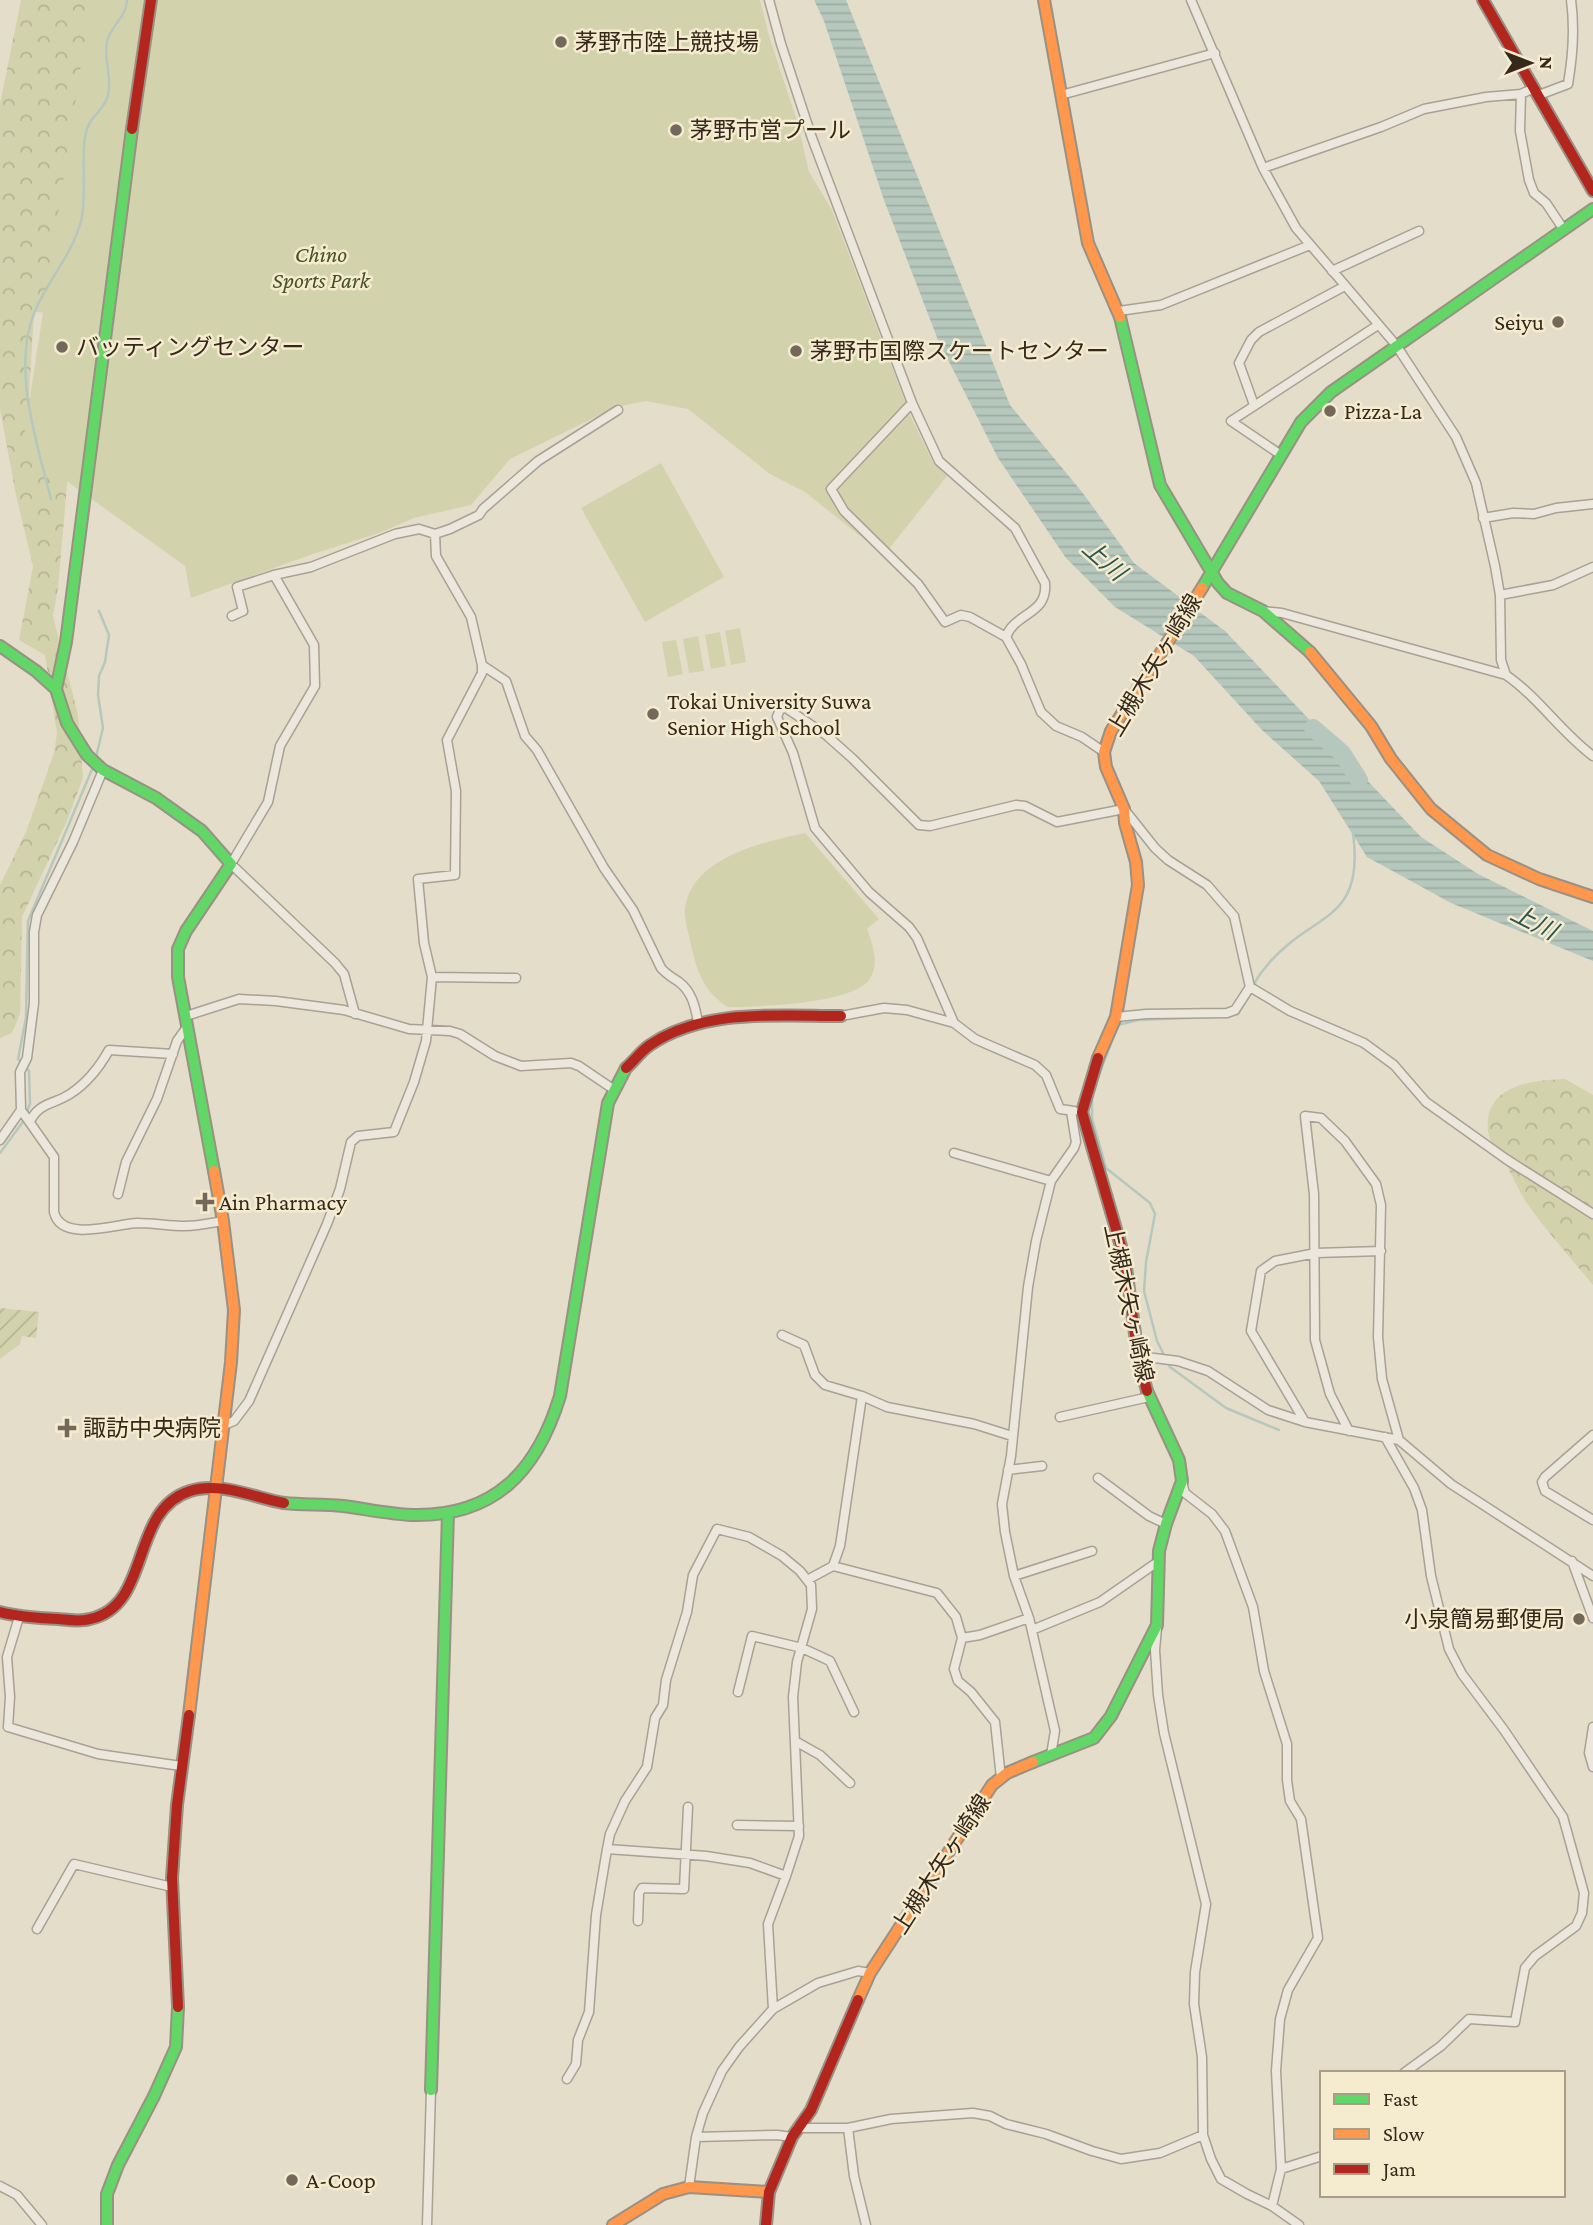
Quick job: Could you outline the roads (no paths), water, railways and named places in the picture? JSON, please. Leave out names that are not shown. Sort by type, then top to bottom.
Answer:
[{"type":"main road","points":[[55,689],[66,642],[132,118],[151,0]]},
{"type":"main road","points":[[1044,0],[1088,243],[1119,311],[1160,485],[1170,506],[1218,583],[1227,593],[1263,611],[1308,650],[1371,726],[1391,759],[1431,809],[1487,855],[1539,879],[1593,897]]},
{"type":"main road","points":[[1483,0],[1593,191]]},
{"type":"main road","name":"上槻木矢ヶ崎線","points":[[766,2225],[769,2192],[794,2133],[811,2110],[870,1973],[969,1818],[992,1785],[1007,1773],[1094,1738],[1111,1716],[1157,1625],[1160,1602],[1159,1561],[1166,1524],[1182,1481],[1179,1460],[1149,1397],[1138,1356],[1125,1260],[1077,1111],[1116,1017],[1138,885],[1136,862],[1124,809],[1105,767],[1104,752],[1111,731],[1301,422],[1331,392],[1593,209]]},
{"type":"main road","points":[[0,646],[36,671],[55,689],[67,723],[87,755],[103,770],[156,798],[202,831],[231,864],[186,931],[178,949],[178,977],[223,1221],[234,1310],[224,1425],[181,1766],[172,1887],[179,2021],[176,2047],[118,2165],[107,2194],[107,2225]]},
{"type":"main road","points":[[0,1612],[19,1617],[77,1620],[95,1618],[110,1610],[128,1589],[158,1512],[187,1491],[215,1489],[280,1503],[407,1514],[448,1513],[488,1500],[522,1475],[537,1455],[554,1419],[604,1126],[613,1089],[630,1063],[659,1038],[698,1022],[730,1018],[841,1016]]},
{"type":"main road","points":[[430,2090],[448,1513]]},
{"type":"main road","points":[[613,2225],[663,2194],[689,2188],[769,2192]]},
{"type":"street","points":[[769,0],[812,138],[912,403],[939,461],[1015,528],[1045,583],[1046,593],[1040,605],[1009,628],[1006,637]]},
{"type":"street","points":[[1191,0],[1263,168],[1296,228],[1396,345],[1456,437],[1476,483],[1500,595],[1501,660],[1506,675]]},
{"type":"street","points":[[1263,168],[1381,127],[1424,108],[1486,97],[1536,92],[1568,84],[1573,52],[1574,21],[1571,0]]},
{"type":"street","points":[[1061,94],[1215,53]]},
{"type":"street","points":[[1521,94],[1520,131],[1529,180],[1534,193],[1546,203],[1564,230]]},
{"type":"street","points":[[1332,271],[1419,231]]},
{"type":"street","points":[[1119,311],[1160,305],[1310,245]]},
{"type":"street","points":[[1254,405],[1239,363],[1251,340],[1259,332],[1345,286]]},
{"type":"street","points":[[1281,456],[1231,421],[1377,325]]},
{"type":"street","points":[[912,403],[831,489],[844,511],[918,584],[945,622],[961,615],[970,617],[1006,637],[1021,664],[1041,712],[1056,726],[1082,737],[1104,752]]},
{"type":"street","points":[[232,616],[243,611],[237,587],[311,567],[395,534],[419,529],[435,534],[479,515],[538,461],[618,410]]},
{"type":"street","points":[[1483,517],[1504,513],[1534,514],[1556,508],[1593,504]]},
{"type":"street","points":[[224,1425],[234,1421],[249,1401],[327,1224],[340,1189],[351,1142],[358,1136],[394,1132],[420,1063],[432,977],[424,943],[418,879],[455,875],[456,791],[447,740],[482,673],[471,617],[436,556],[435,534]]},
{"type":"street","points":[[1500,595],[1553,585],[1593,567]]},
{"type":"street","points":[[274,575],[314,645],[315,686],[280,746],[268,802],[231,864],[335,963],[344,974],[355,1014]]},
{"type":"street","points":[[1263,611],[1282,613],[1506,675],[1521,685],[1574,742],[1593,756]]},
{"type":"street","points":[[482,665],[506,681],[525,736],[537,750],[604,868],[633,910],[661,968],[689,993],[695,1005],[698,1022]]},
{"type":"street","points":[[954,1023],[917,938],[909,927],[869,892],[815,828],[793,753],[777,717],[780,709],[786,708],[826,735],[919,825],[930,827],[1016,805],[1025,806],[1057,822],[1124,809],[1155,848],[1168,860],[1207,885],[1234,916],[1253,988],[1290,1011],[1364,1043],[1394,1065],[1426,1102],[1506,1159],[1593,1214]]},
{"type":"street","points":[[103,770],[73,842],[37,915],[34,932],[34,1003],[27,1059],[21,1071],[22,1110],[54,1157],[54,1212],[55,1219],[61,1224],[98,1231],[136,1223],[187,1226],[223,1221]]},
{"type":"street","points":[[432,977],[516,978]]},
{"type":"street","points":[[1116,1017],[1227,1013],[1235,1010],[1253,988]]},
{"type":"street","points":[[118,1194],[126,1162],[157,1099],[186,1022],[239,999],[344,1010],[409,1029],[450,1031],[460,1034],[495,1056],[521,1066],[571,1063],[613,1089]]},
{"type":"street","points":[[841,1016],[884,1008],[907,1010],[954,1023],[975,1039],[1035,1065],[1046,1076],[1060,1109],[1077,1111],[1076,1142],[1051,1181],[1035,1241],[1011,1456],[1002,1504],[1014,1576],[1029,1618],[1055,1731],[1051,1755]]},
{"type":"street","points":[[30,1120],[36,1109],[68,1096],[78,1088],[98,1069],[109,1050],[173,1054]]},
{"type":"street","points":[[0,1140],[22,1110]]},
{"type":"street","points":[[1349,1431],[1330,1394],[1315,1340],[1314,1194],[1305,1116],[1321,1118],[1345,1141],[1376,1184],[1381,1205],[1378,1337],[1382,1379],[1399,1440]]},
{"type":"street","points":[[954,1153],[1051,1181]]},
{"type":"street","points":[[1305,1422],[1251,1331],[1261,1271],[1275,1261],[1316,1253],[1381,1251]]},
{"type":"street","points":[[782,1335],[804,1345],[815,1374],[825,1385],[887,1407],[974,1424],[1012,1436]]},
{"type":"street","points":[[1138,1356],[1178,1360],[1208,1371],[1268,1410],[1305,1422],[1399,1440],[1451,1484],[1593,1576]]},
{"type":"street","points":[[834,1566],[841,1546],[862,1396]]},
{"type":"street","points":[[1060,1418],[1149,1397]]},
{"type":"street","points":[[1593,1435],[1542,1482],[1545,1491],[1593,1520]]},
{"type":"street","points":[[1385,1437],[1414,1488],[1422,1510],[1431,1576],[1449,1649],[1462,1674],[1563,1816],[1584,1893],[1583,1913],[1576,1926],[1535,1956],[1525,1968],[1515,2022],[1469,2019],[1460,2024],[1441,2046],[1407,2071]]},
{"type":"street","points":[[1008,1470],[1042,1466]]},
{"type":"street","points":[[1098,1478],[1149,1516],[1166,1524]]},
{"type":"street","points":[[1182,1481],[1185,1493],[1212,1514],[1224,1531],[1253,1607],[1264,1671],[1287,1744],[1290,1801],[1301,1819],[1318,1938],[1288,1990],[1280,2019],[1276,2071],[1281,2169],[1272,2206]]},
{"type":"street","points":[[567,2079],[576,2064],[578,2040],[589,2012],[596,1915],[610,1834],[625,1801],[646,1767],[655,1718],[663,1705],[666,1679],[687,1612],[693,1576],[717,1529],[749,1537],[782,1556],[800,1571],[811,1585],[813,1600],[797,1662],[793,1698],[799,1836],[768,1923],[772,2009]]},
{"type":"street","points":[[1014,1576],[1092,1551]]},
{"type":"street","points":[[1032,1630],[1100,1602],[1159,1561]]},
{"type":"street","points":[[1572,1561],[1593,1618]]},
{"type":"street","points":[[807,1580],[834,1566],[937,1593],[956,1617],[962,1638],[954,1669],[958,1681],[971,1692],[995,1722],[1001,1778]]},
{"type":"street","points":[[0,1733],[8,1727],[10,1697],[7,1657],[19,1617]]},
{"type":"street","points":[[962,1638],[980,1635],[1029,1618]]},
{"type":"street","points":[[1157,1625],[1158,1695],[1164,1733],[1206,1904],[1195,1972],[1194,2004],[1202,2057],[1203,2135],[1221,2179],[1272,2206],[1299,2225]]},
{"type":"street","points":[[738,1692],[752,1636],[802,1648],[830,1661],[854,1712]]},
{"type":"street","points":[[8,1727],[98,1754],[181,1766]]},
{"type":"street","points":[[1593,1727],[1589,1753],[1593,1767]]},
{"type":"street","points":[[795,1741],[820,1755],[850,1783]]},
{"type":"street","points":[[638,1921],[639,1893],[642,1888],[684,1889],[688,1807]]},
{"type":"street","points":[[737,1825],[799,1826]]},
{"type":"street","points":[[607,1849],[686,1854],[750,1863],[786,1876]]},
{"type":"street","points":[[37,1929],[74,1864],[172,1887]]},
{"type":"street","points":[[689,2188],[696,2137],[703,2113],[722,2071],[772,2009],[818,1983],[859,1971],[870,1973]]},
{"type":"street","points":[[427,2225],[430,2090]]},
{"type":"street","points":[[696,2137],[777,2135],[848,2128],[891,2119],[973,2113],[990,2116],[1006,2124],[1122,2159],[1160,2153],[1203,2135]]},
{"type":"street","points":[[848,2128],[854,2176],[866,2225]]},
{"type":"street","points":[[1281,2169],[1320,2157]]},
{"type":"street","points":[[0,2186],[17,2195],[42,2225]]},
{"type":"water","points":[[814,0],[846,0],[1010,405],[1082,492],[1134,563],[1225,631],[1421,837],[1478,874],[1593,931],[1593,961],[1451,903],[1367,857],[1319,781],[1262,730],[1194,656],[1115,607],[1066,558],[998,458],[938,340],[884,200],[824,21]]},
{"type":"waterway","points":[[51,499],[29,405],[25,356],[28,333],[40,300],[72,245],[81,221],[85,135],[90,122],[107,99],[107,42],[127,0]]},
{"type":"waterway","points":[[96,757],[103,728],[98,695],[99,676],[105,662],[109,635],[99,611]]},
{"type":"waterway","name":"上川","points":[[1313,728],[1342,753],[1359,780]]},
{"type":"waterway","points":[[27,1112],[30,1103],[29,1071],[18,1059],[26,1018],[28,921],[93,767]]},
{"type":"waterway","points":[[1254,985],[1258,976],[1286,946],[1344,900],[1351,884],[1355,862],[1353,833]]},
{"type":"waterway","points":[[1226,1017],[1238,1014],[1252,991]]},
{"type":"waterway","points":[[1212,1017],[1138,1020],[1118,1025],[1092,1093],[1092,1118],[1106,1168],[1150,1203],[1155,1214],[1146,1262],[1144,1291],[1157,1341],[1170,1367],[1226,1408],[1279,1430]]},
{"type":"waterway","points":[[0,1153],[25,1119]]},
{"type":"place","name":"茅野市陸上競技場","points":[[561,42]]},
{"type":"place","name":"茅野市営プール","points":[[676,130]]},
{"type":"place","name":"Seiyu","points":[[1558,322]]},
{"type":"place","name":"バッティングセンター","points":[[62,347]]},
{"type":"place","name":"茅野市国際スケートセンター","points":[[796,351]]},
{"type":"place","name":"Pizza-La","points":[[1330,411]]},
{"type":"place","name":"Tokai University Suwa Senior High School","points":[[653,714]]},
{"type":"place","name":"Ain Pharmacy","points":[[205,1202]]},
{"type":"place","name":"諏訪中央病院","points":[[67,1428]]},
{"type":"place","name":"小泉簡易郵便局","points":[[1579,1619]]},
{"type":"place","name":"A-Coop","points":[[292,2180]]},
{"type":"park label","name":"Chino Sports Park","points":[[321,267]]}]
